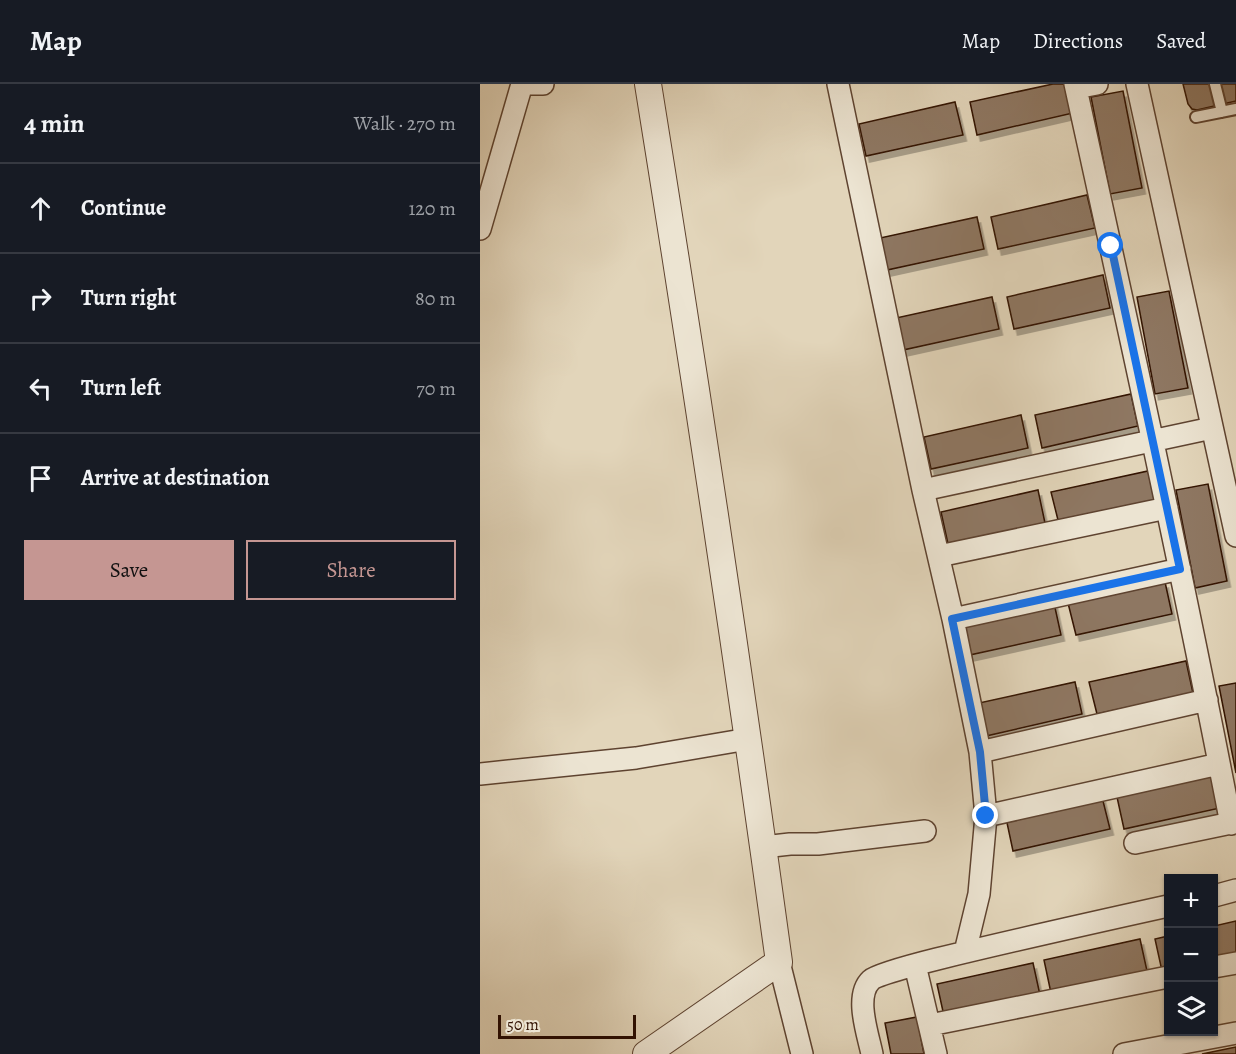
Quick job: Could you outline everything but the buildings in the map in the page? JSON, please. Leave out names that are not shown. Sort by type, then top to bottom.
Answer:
[{"type":"street","points":[[480,229],[522,84]]},
{"type":"street","points":[[530,84],[543,84]]},
{"type":"street","points":[[648,84],[697,391],[779,962],[802,1054]]},
{"type":"street","points":[[838,84],[980,752],[986,816],[979,894],[964,952]]},
{"type":"street","points":[[1137,84],[1236,536]]},
{"type":"street","points":[[1083,86],[1153,440],[1234,823],[1135,843]]},
{"type":"street","points":[[923,490],[1212,428]]},
{"type":"street","points":[[939,556],[1167,508]]},
{"type":"street","points":[[952,619],[1180,569]]},
{"type":"street","points":[[980,752],[1207,700]]},
{"type":"street","points":[[480,774],[636,758],[748,739]]},
{"type":"street","points":[[986,816],[1220,764]]},
{"type":"street","points":[[763,847],[818,844],[925,831]]},
{"type":"street","points":[[1218,895],[1236,890]]},
{"type":"street","points":[[873,1054],[862,1006],[864,991],[872,979],[964,952],[1164,907]]},
{"type":"street","points":[[646,1054],[779,962]]},
{"type":"street","points":[[1218,966],[1236,963]]},
{"type":"street","points":[[915,965],[936,1054]]},
{"type":"street","points":[[930,1025],[1164,978]]},
{"type":"street","points":[[1124,1054],[1236,1033]]},
{"type":"lane","points":[[1215,84],[1222,112]]},
{"type":"lane","points":[[1196,117],[1236,109]]},
{"type":"route","points":[[986,816],[980,752],[952,619],[1180,569],[1111,246]]}]
